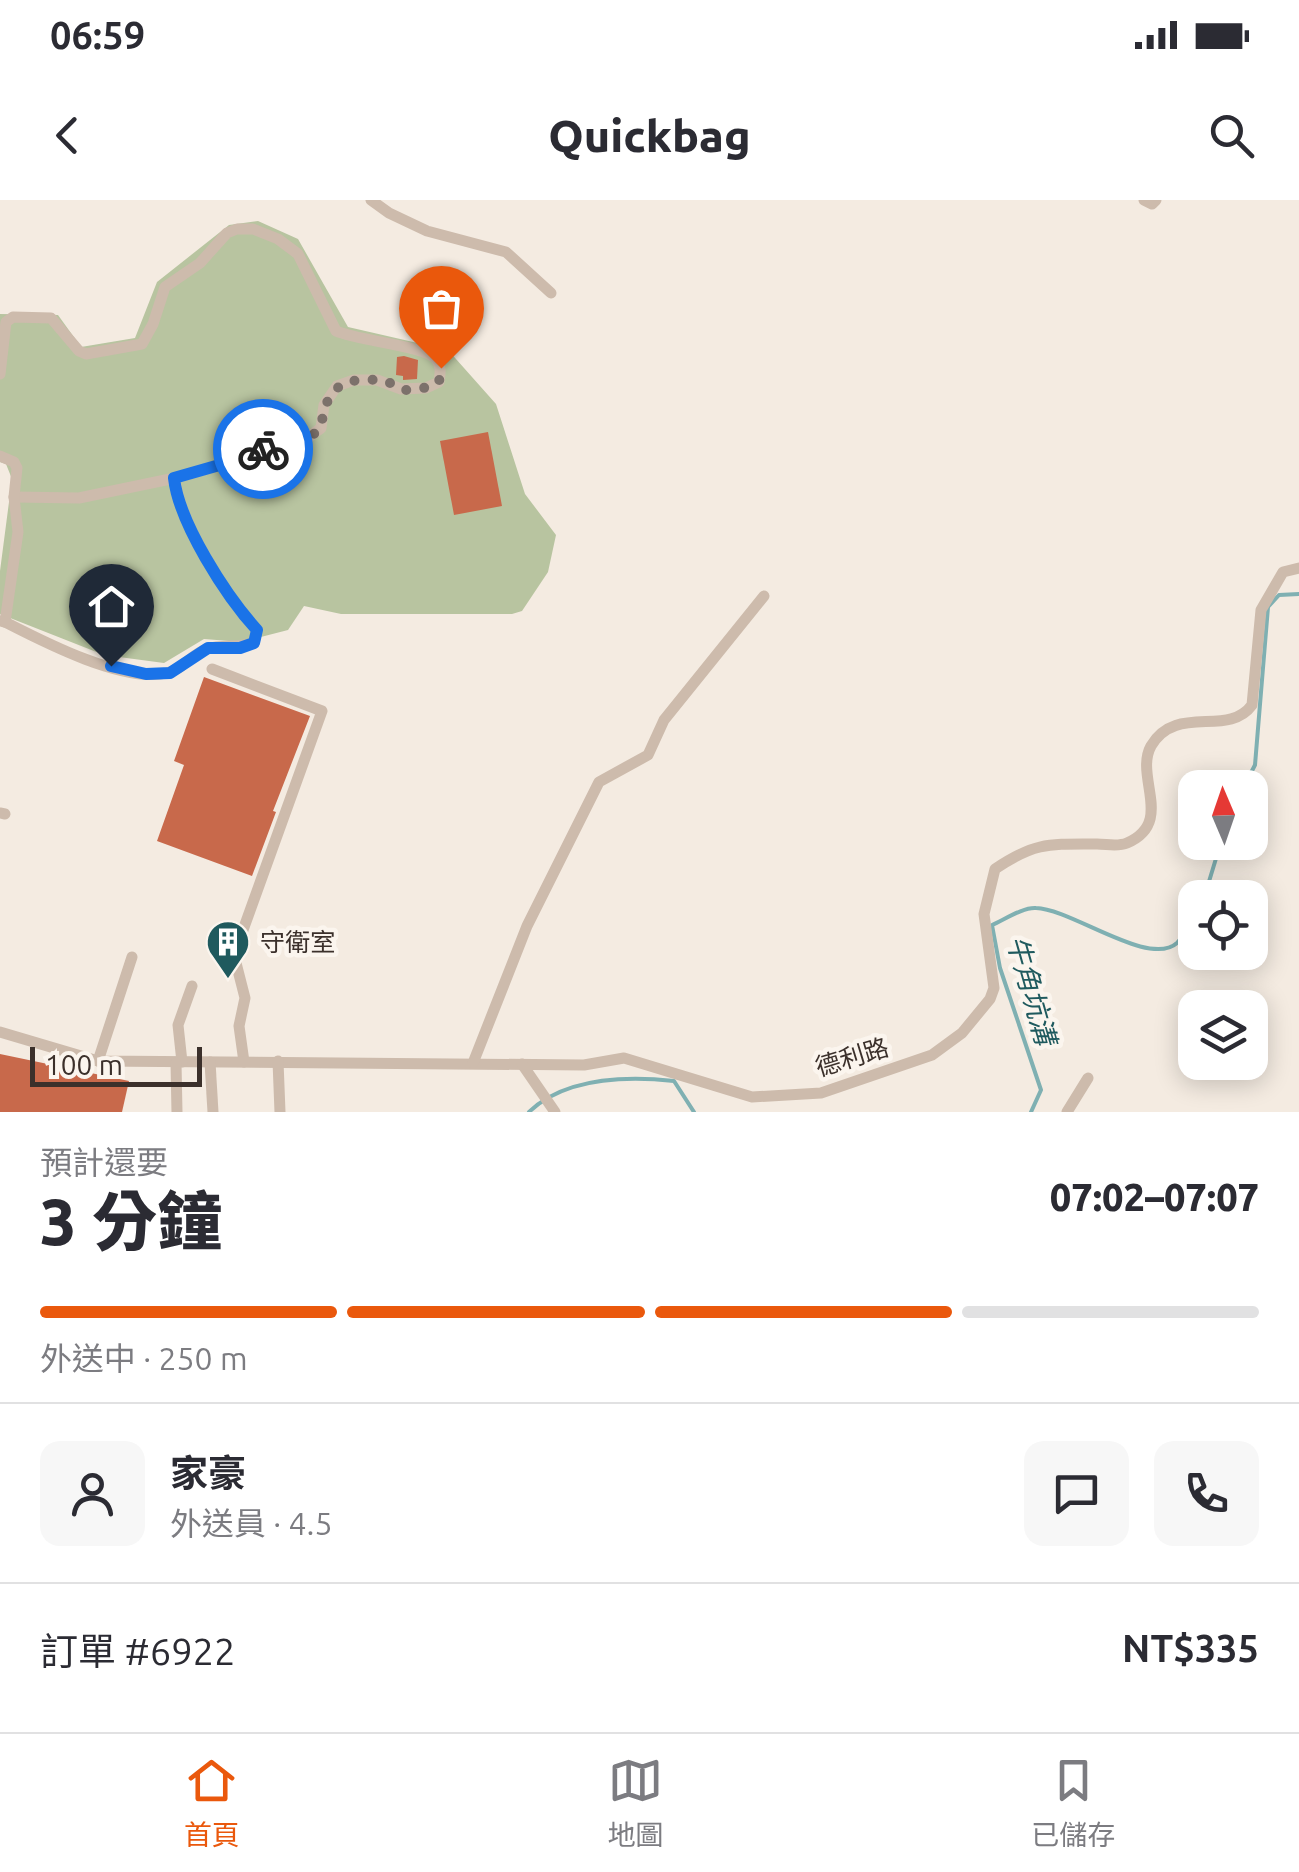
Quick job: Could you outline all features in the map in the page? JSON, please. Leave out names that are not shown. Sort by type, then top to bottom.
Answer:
[{"type":"street","points":[[371,200],[427,231],[506,252],[551,293]]},
{"type":"street","points":[[1144,200],[1152,204],[1156,200]]},
{"type":"street","points":[[0,374],[6,322],[13,317],[51,318],[86,354],[142,344],[165,287],[200,262],[226,233],[236,229],[253,229],[278,239],[298,254],[336,330],[371,342],[422,350],[434,356],[441,368],[439,382],[426,388],[400,389],[377,380],[354,380],[337,386],[324,405],[321,428],[309,438],[276,443],[230,462],[79,498],[14,497]]},
{"type":"street","points":[[0,456],[14,462],[17,468],[14,497],[18,532],[2,621],[75,658],[146,674],[170,673],[208,648],[240,648],[254,643],[257,630],[205,556],[174,478]]},
{"type":"street","name":"德利路","points":[[0,1032],[98,1061],[584,1065],[624,1058],[752,1097],[821,1093],[932,1055],[962,1032],[990,999],[994,988],[984,914],[994,869],[1033,846],[1122,846],[1137,838],[1148,824],[1152,810],[1146,766],[1151,747],[1180,724],[1203,719],[1232,721],[1244,716],[1252,705],[1261,610],[1283,572],[1299,568]]},
{"type":"street","points":[[473,1064],[526,926],[599,782],[648,755],[664,720],[764,596]]},
{"type":"street","points":[[212,669],[322,711],[234,955],[245,998],[239,1026],[244,1062]]},
{"type":"street","points":[[98,1061],[132,957]]},
{"type":"street","points":[[177,1112],[178,1026],[192,986]]},
{"type":"street","points":[[278,1061],[280,1112]]},
{"type":"street","points":[[210,1062],[212,1112]]},
{"type":"street","points":[[522,1064],[550,1103]]},
{"type":"street","points":[[1067,1112],[1088,1078]]},
{"type":"street","points":[[752,1097],[753,1112]]},
{"type":"green space","points":[[258,221],[298,239],[348,327],[448,350],[496,404],[525,494],[556,535],[548,572],[522,611],[341,614],[304,606],[288,630],[242,642],[204,639],[164,663],[104,655],[0,614],[0,571],[12,479],[6,464],[0,462],[0,314],[58,315],[81,347],[135,338],[157,282],[229,225]]},
{"type":"building","points":[[397,357],[418,360],[417,379],[403,380],[403,376],[396,375]]},
{"type":"building","points":[[488,432],[502,506],[454,515],[440,441]]},
{"type":"building","points":[[204,677],[310,716],[252,876],[157,841],[184,765],[174,761]]},
{"type":"building","points":[[0,1054],[129,1081],[122,1112],[0,1112]]},
{"type":"waterway","name":"牛角坑溝","points":[[1252,770],[1268,607],[1279,595],[1299,594]]},
{"type":"waterway","name":"牛角坑溝","points":[[1209,880],[1216,860]]},
{"type":"waterway","name":"牛角坑溝","points":[[1031,1112],[1041,1090],[1000,968],[992,925],[1036,908],[1148,948],[1164,949],[1178,942]]},
{"type":"waterway","name":"牛角坑溝","points":[[529,1112],[544,1100],[578,1085],[617,1079],[674,1081],[694,1112]]},
{"type":"way so far","points":[[263,449],[309,438],[321,428],[324,405],[337,386],[354,380],[377,380],[400,389],[426,388],[439,382],[441,368]]},
{"type":"place","name":"守衛室","points":[[228,980]]},
{"type":"route","points":[[111,666],[146,674],[170,673],[208,648],[240,648],[254,643],[257,630],[205,556],[174,478],[263,449]]}]
